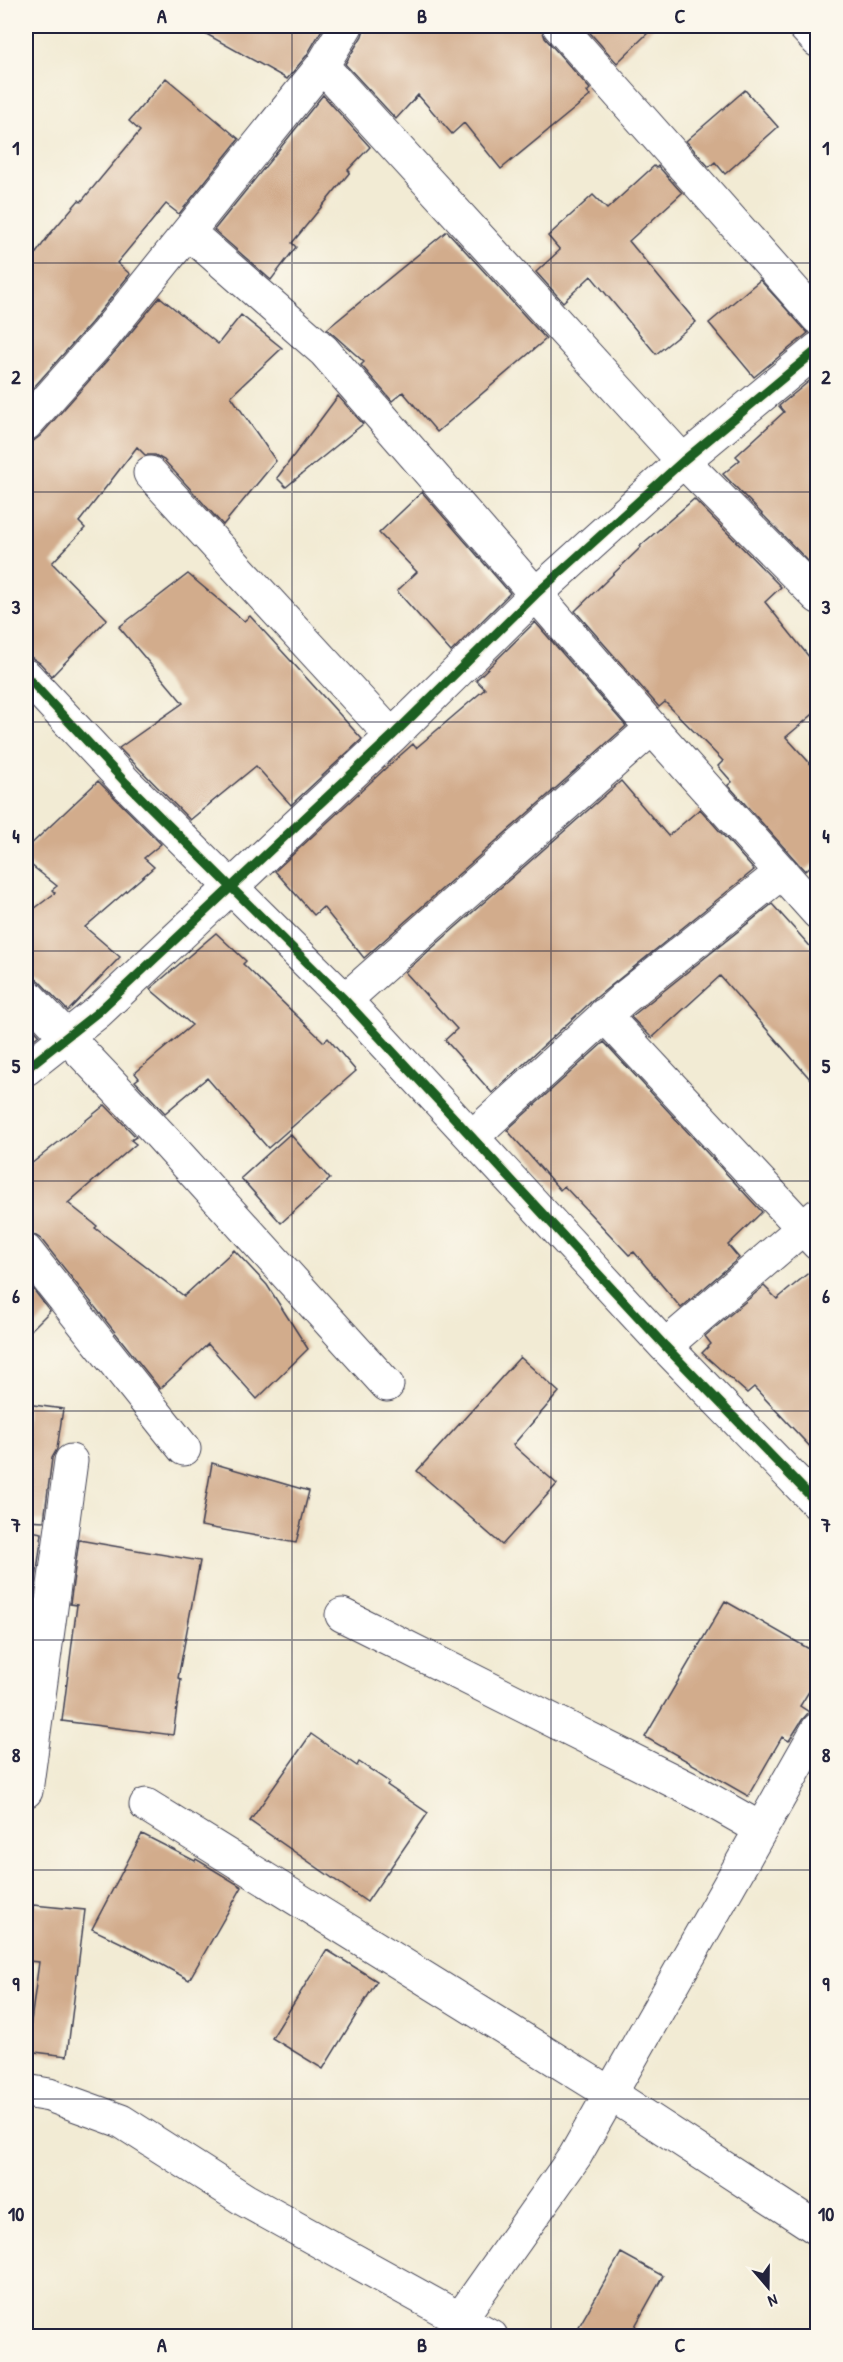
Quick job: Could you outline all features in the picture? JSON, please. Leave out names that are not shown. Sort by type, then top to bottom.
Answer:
[{"type":"street","points":[[26,424],[105,335],[322,66],[346,26]]},
{"type":"street","points":[[559,26],[818,318]]},
{"type":"street","points":[[804,26],[818,41]]},
{"type":"street","points":[[322,66],[682,461],[815,590]]},
{"type":"street","points":[[188,232],[324,351],[652,728],[818,913]]},
{"type":"street","points":[[26,1069],[98,1012],[392,735],[536,594],[682,461],[818,350]]},
{"type":"street","points":[[150,472],[392,735]]},
{"type":"street","points":[[26,676],[126,783],[345,1000],[665,1347],[818,1504]]},
{"type":"street","points":[[345,1000],[652,728]]},
{"type":"street","points":[[472,1137],[604,1015],[782,872]]},
{"type":"street","points":[[26,994],[387,1386]]},
{"type":"street","points":[[604,1015],[813,1229],[665,1347]]},
{"type":"street","points":[[26,1251],[184,1449]]},
{"type":"street","points":[[26,1791],[71,1461]]},
{"type":"street","points":[[342,1614],[696,1792],[761,1829]]},
{"type":"street","points":[[460,2319],[575,2156],[818,1729]]},
{"type":"street","points":[[146,1805],[611,2094],[818,2229]]},
{"type":"street","points":[[26,2091],[49,2095],[121,2121],[245,2200],[491,2337]]},
{"type":"building","points":[[192,26],[324,26],[307,55],[287,79]]},
{"type":"building","points":[[365,26],[541,26],[545,38],[590,89],[587,92],[590,96],[501,169],[464,123],[452,134],[418,95],[396,119],[345,64],[362,36]]},
{"type":"building","points":[[584,26],[655,26],[617,63]]},
{"type":"building","points":[[166,78],[239,139],[179,214],[166,204],[117,263],[130,274],[91,323],[26,396],[26,267],[50,234],[79,200],[81,202],[140,131],[129,121]]},
{"type":"building","points":[[745,90],[778,127],[725,174],[715,162],[709,167],[686,141]]},
{"type":"building","points":[[323,95],[370,147],[348,170],[350,172],[292,243],[296,247],[271,280],[214,230]]},
{"type":"building","points":[[654,166],[656,168],[658,166],[682,193],[629,241],[696,322],[656,354],[591,276],[563,302],[536,272],[560,250],[548,236],[593,195],[607,209]]},
{"type":"building","points":[[447,231],[546,339],[437,432],[403,392],[392,401],[361,365],[364,362],[327,329]]},
{"type":"building","points":[[760,280],[808,333],[754,377],[709,323]]},
{"type":"building","points":[[160,297],[218,344],[241,315],[282,348],[231,396],[276,461],[223,525],[164,460],[155,455],[145,455],[137,447],[79,522],[85,528],[52,563],[107,619],[52,676],[40,663],[26,654],[26,442],[32,442],[40,436]]},
{"type":"building","points":[[818,374],[818,554],[809,562],[723,474],[740,460],[736,456],[784,412],[779,406]]},
{"type":"building","points":[[338,396],[363,424],[286,487],[277,478]]},
{"type":"building","points":[[422,492],[510,593],[451,652],[397,591],[417,572],[379,533]]},
{"type":"building","points":[[694,499],[781,587],[765,602],[818,668],[818,710],[786,737],[818,772],[818,860],[805,871],[728,785],[732,782],[718,766],[723,761],[665,702],[659,707],[575,611],[640,546]]},
{"type":"building","points":[[188,574],[244,621],[250,616],[362,739],[291,805],[256,766],[190,820],[119,748],[183,703],[119,627]]},
{"type":"building","points":[[535,622],[626,726],[364,958],[323,907],[314,915],[275,871],[413,744],[416,748],[485,689],[476,680]]},
{"type":"building","points":[[98,781],[161,844],[144,858],[154,867],[85,927],[120,957],[68,1011],[39,981],[32,976],[26,976],[26,915],[55,893],[52,890],[57,886],[26,861],[26,849]]},
{"type":"building","points":[[621,781],[668,836],[700,809],[754,870],[592,1001],[492,1093],[445,1040],[457,1029],[405,972]]},
{"type":"building","points":[[772,904],[818,955],[818,1088],[720,976],[652,1038],[631,1017]]},
{"type":"building","points":[[216,933],[246,961],[243,964],[324,1042],[328,1038],[356,1071],[268,1148],[207,1078],[165,1113],[135,1081],[139,1078],[135,1073],[192,1025],[150,989]]},
{"type":"building","points":[[26,1021],[39,1035],[26,1045]]},
{"type":"building","points":[[604,1042],[762,1212],[728,1245],[739,1258],[681,1308],[634,1252],[629,1255],[564,1186],[560,1190],[507,1130]]},
{"type":"building","points":[[105,1105],[136,1137],[131,1140],[136,1144],[68,1203],[97,1226],[95,1228],[184,1296],[234,1250],[267,1285],[308,1349],[257,1399],[208,1344],[160,1389],[41,1239],[26,1233],[26,1168]]},
{"type":"building","points":[[290,1134],[330,1179],[281,1223],[241,1178]]},
{"type":"building","points":[[818,1265],[818,1455],[754,1387],[747,1393],[702,1353],[711,1344],[705,1336],[764,1286],[777,1299]]},
{"type":"building","points":[[26,1280],[50,1311],[26,1335]]},
{"type":"building","points":[[520,1357],[559,1392],[513,1445],[557,1484],[502,1545],[417,1471]]},
{"type":"building","points":[[26,1404],[63,1409],[57,1449],[52,1458],[44,1521],[26,1520]]},
{"type":"building","points":[[212,1463],[309,1491],[296,1543],[201,1526]]},
{"type":"building","points":[[26,1530],[42,1533],[33,1600],[26,1600]]},
{"type":"building","points":[[79,1540],[200,1561],[178,1678],[181,1679],[173,1735],[62,1721],[77,1605],[70,1604]]},
{"type":"building","points":[[725,1601],[818,1654],[818,1677],[800,1706],[809,1712],[789,1741],[782,1737],[748,1796],[645,1737]]},
{"type":"building","points":[[311,1734],[357,1766],[359,1762],[389,1782],[387,1785],[428,1813],[367,1902],[250,1821]]},
{"type":"building","points":[[142,1834],[195,1861],[196,1859],[242,1887],[189,1980],[134,1949],[92,1929]]},
{"type":"building","points":[[33,1905],[85,1910],[67,2056],[27,2051],[39,1962],[28,1961]]},
{"type":"building","points":[[327,1950],[377,1981],[323,2069],[272,2038]]},
{"type":"building","points":[[621,2253],[663,2276],[629,2337],[573,2337]]},
{"type":"cycle path","points":[[26,1069],[98,1012],[392,736],[536,594],[683,461],[818,349]]},
{"type":"cycle path","points":[[26,676],[126,783],[345,1000],[665,1346],[818,1504]]}]
